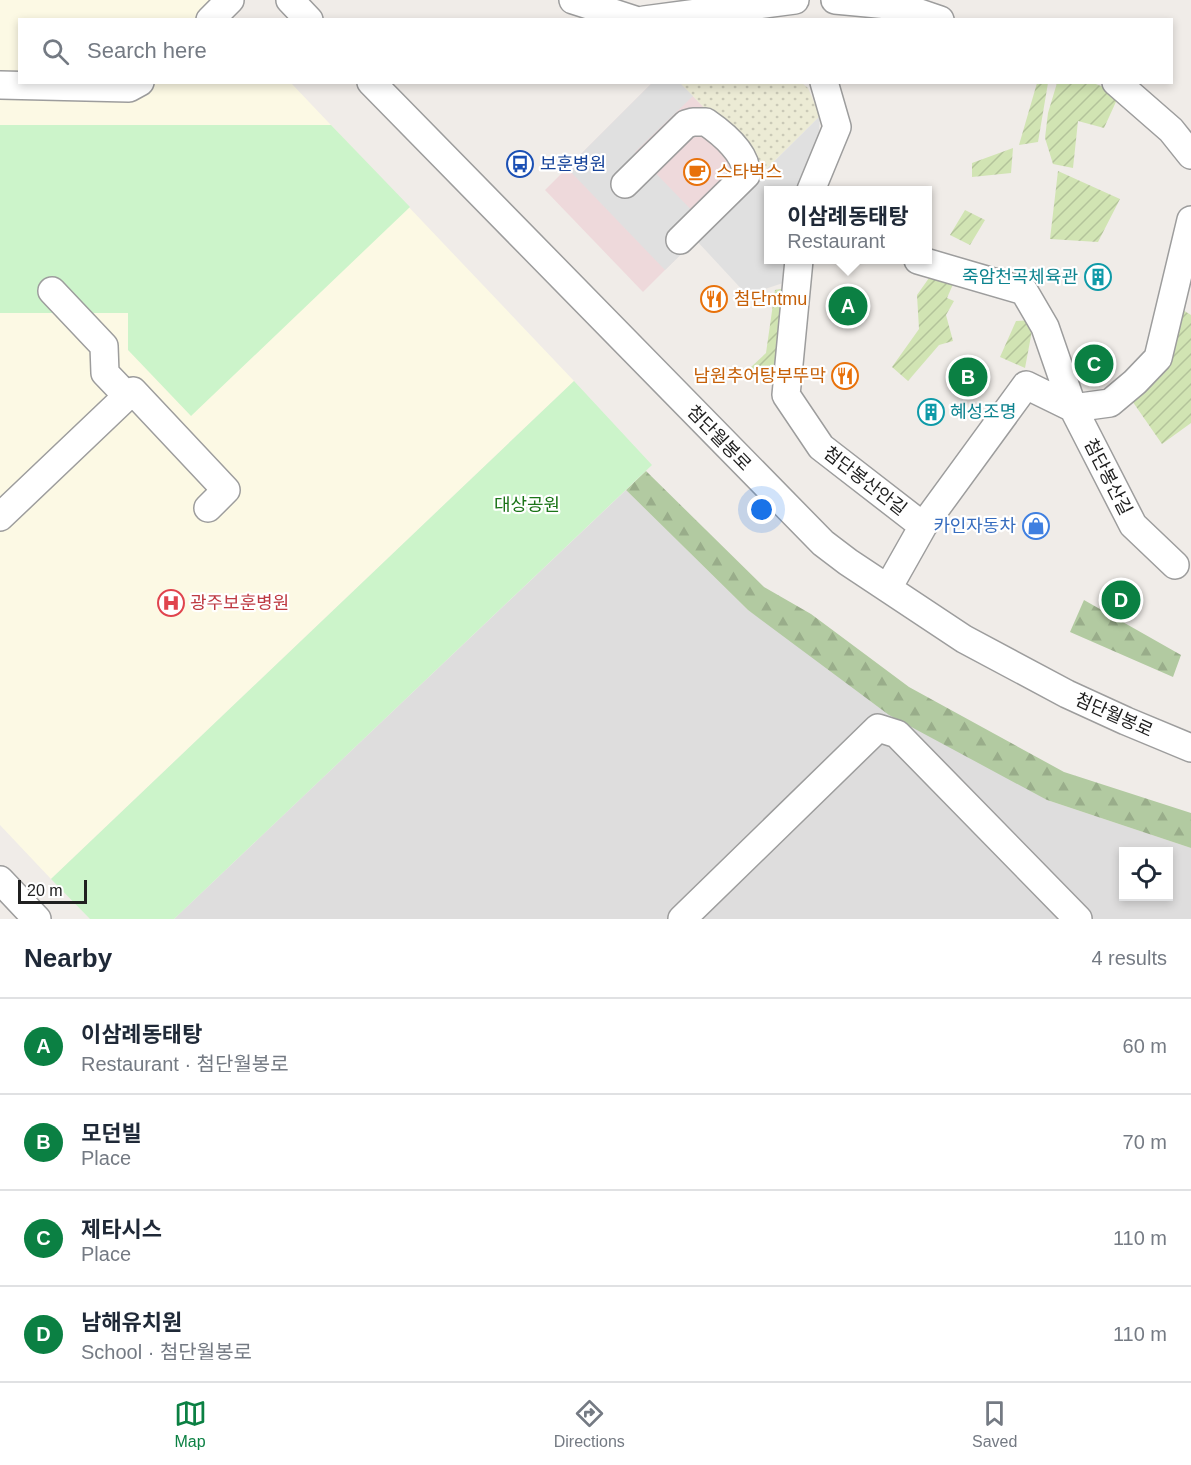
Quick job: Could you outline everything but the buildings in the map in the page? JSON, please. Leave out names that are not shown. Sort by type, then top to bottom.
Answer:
[{"type":"street","points":[[212,18],[230,0]]},
{"type":"street","points":[[290,0],[307,18]]},
{"type":"street","points":[[573,0],[629,18]]},
{"type":"street","points":[[659,18],[795,0]]},
{"type":"street","points":[[835,0],[899,6],[934,18]]},
{"type":"street","points":[[0,85],[129,88],[136,84]]},
{"type":"street","name":"첨단월봉로","points":[[373,84],[823,543],[964,639],[1067,694],[1191,748]]},
{"type":"street","points":[[813,186],[837,127],[825,84]]},
{"type":"street","points":[[1119,84],[1181,126],[1191,155]]},
{"type":"street","points":[[625,184],[686,124],[706,122],[736,149],[744,163],[746,175],[680,240]]},
{"type":"street","points":[[1073,408],[1110,403],[1158,358],[1191,220]]},
{"type":"street","name":"첨단봉산안길","points":[[799,264],[786,395],[821,447],[923,526]]},
{"type":"street","name":"첨단봉산길","points":[[932,264],[1024,291],[1045,327],[1073,408],[1132,525],[1175,565]]},
{"type":"street","points":[[52,291],[104,346],[105,373],[127,396]]},
{"type":"street","name":"첨단봉산안길","points":[[888,588],[923,526],[1026,385],[1073,408]]},
{"type":"street","points":[[0,517],[133,391],[226,490],[208,508]]},
{"type":"street","points":[[682,919],[878,728],[897,734],[1078,919]]},
{"type":"street","points":[[0,880],[37,919]]},
{"type":"shaded area","name":"광주보훈병원","points":[[0,0],[212,0],[230,18],[18,18],[18,84],[292,84],[574,381],[51,879],[0,825]]},
{"type":"shaded area","points":[[651,84],[681,84],[765,170],[643,292],[545,190]]},
{"type":"shaded area","points":[[651,84],[681,84],[693,96],[635,152],[708,227],[820,116],[818,149],[801,186],[764,186],[764,264],[788,264],[786,282],[747,295],[696,240],[665,270],[567,168]]},
{"type":"shaded area","points":[[626,490],[748,610],[1047,800],[1191,848],[1191,919],[174,919]]},
{"type":"green space","points":[[681,84],[803,84],[808,88],[820,116],[765,170]]},
{"type":"green space","points":[[1037,84],[1048,84],[1038,142],[1019,145]]},
{"type":"green space","points":[[1057,84],[1096,84],[1120,93],[1104,128],[1078,121],[1073,168],[1053,164],[1045,138],[1048,113]]},
{"type":"green space","points":[[0,125],[331,125],[410,207],[191,416],[128,350],[128,313],[0,313]]},
{"type":"green space","points":[[1013,148],[1011,173],[972,177],[972,163]]},
{"type":"green space","points":[[1058,171],[1120,199],[1098,242],[1050,239]]},
{"type":"green space","points":[[965,210],[985,220],[970,245],[950,235]]},
{"type":"green space","points":[[943,275],[954,282],[947,298],[954,301],[946,315],[953,341],[939,345],[908,381],[892,367],[919,329],[917,295],[929,278]]},
{"type":"green space","points":[[786,288],[777,364],[763,371],[750,368],[766,353],[775,290]]},
{"type":"green space","points":[[1178,307],[1191,315],[1191,423],[1162,444],[1128,395]]},
{"type":"green space","points":[[1034,320],[1025,368],[1000,357],[1016,321]]},
{"type":"green space","name":"대상공원","points":[[574,381],[652,465],[174,919],[90,919],[51,879]]},
{"type":"green space","points":[[646,471],[764,587],[811,614],[909,687],[1064,772],[1191,813],[1191,848],[1047,800],[889,715],[748,610],[626,490]]},
{"type":"green space","points":[[1084,600],[1181,655],[1173,677],[1070,632]]},
{"type":"place","name":"보훈병원","points":[[520,164]]},
{"type":"place","name":"스타벅스","points":[[697,172]]},
{"type":"place","name":"죽암천곡체육관","points":[[1098,277]]},
{"type":"place","name":"첨단ntmu","points":[[714,299]]},
{"type":"place","name":"이삼례동태탕","points":[[848,306]]},
{"type":"place","name":"제타시스","points":[[1094,364]]},
{"type":"place","name":"남원추어탕부뚜막","points":[[845,376]]},
{"type":"place","name":"모던빌","points":[[968,377]]},
{"type":"place","name":"혜성조명","points":[[931,412]]},
{"type":"place","name":"카인자동차","points":[[1036,526]]},
{"type":"place","name":"남해유치원","points":[[1121,600]]},
{"type":"place","name":"광주보훈병원","points":[[171,603]]}]
